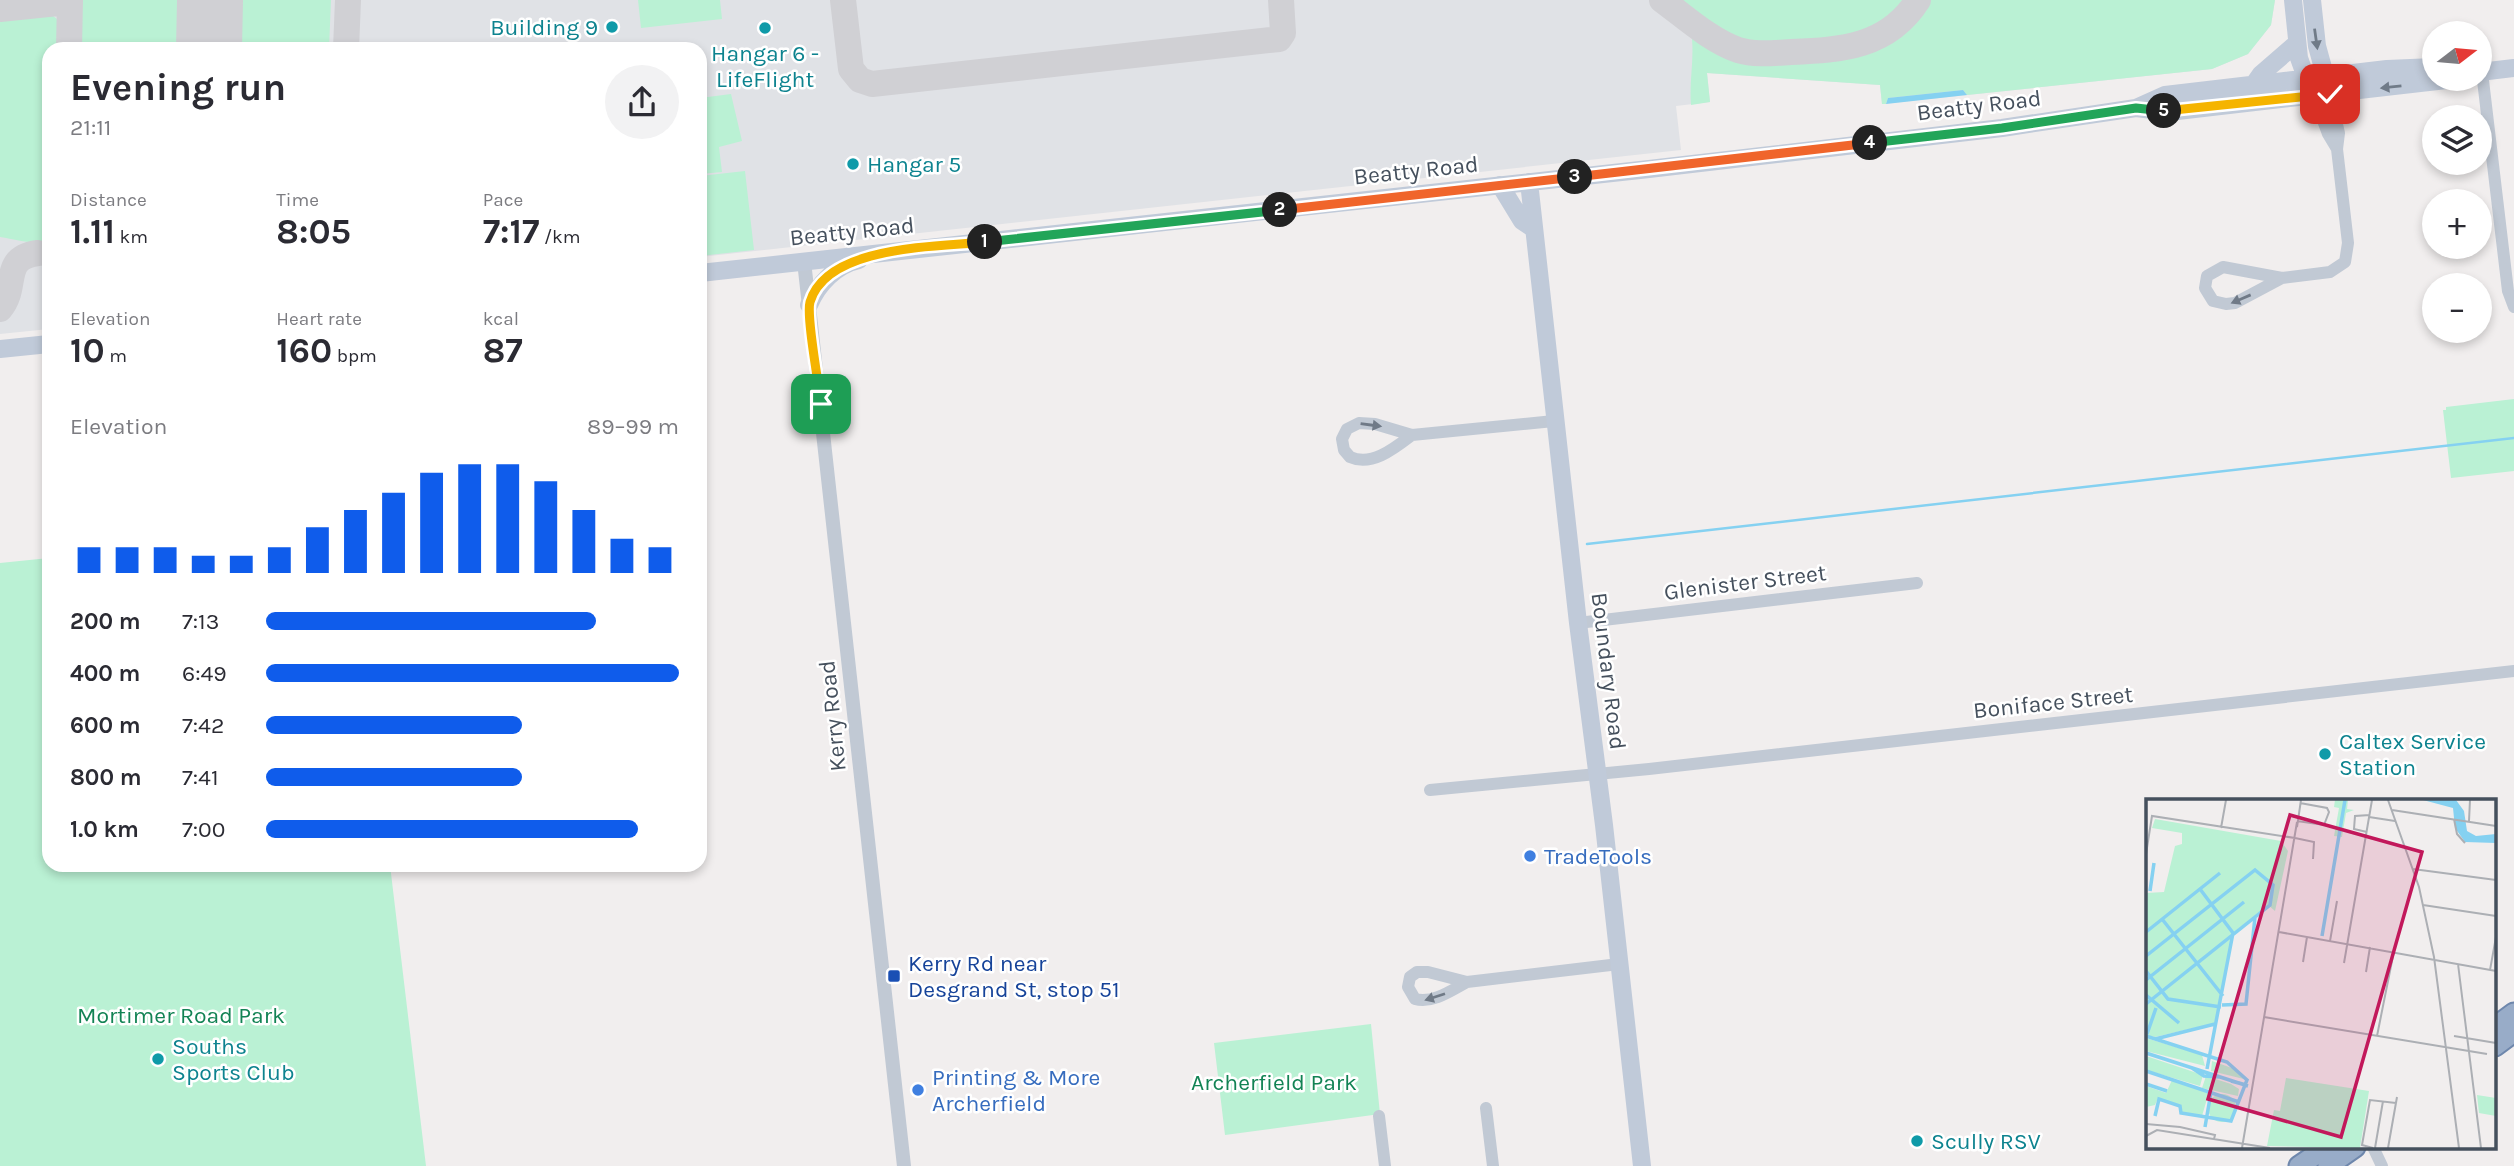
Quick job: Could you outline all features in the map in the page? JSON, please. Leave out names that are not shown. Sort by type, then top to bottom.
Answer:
[{"type":"highway","points":[[2496,1026],[2514,1013]]},
{"type":"highway","points":[[2496,1045],[2514,1032]]},
{"type":"highway","points":[[2299,1166],[2326,1148]]},
{"type":"highway","points":[[2328,1166],[2354,1148]]},
{"type":"main road","points":[[2293,0],[2297,43],[2306,79],[2323,89]]},
{"type":"main road","points":[[2312,0],[2323,89]]},
{"type":"main road","points":[[2253,84],[2297,43]]},
{"type":"main road","points":[[2492,71],[2514,68]]},
{"type":"main road","name":"Beatty Road","points":[[707,272],[2002,128],[2136,108],[2169,112],[2323,89],[2422,69]]},
{"type":"main road","name":"Beatty Road","points":[[2136,108],[2165,95],[2306,79]]},
{"type":"main road","name":"Beatty Road","points":[[2323,89],[2422,82]]},
{"type":"main road","name":"Boundary Road","points":[[1529,182],[1577,623],[1619,964],[1638,1166]]},
{"type":"main road","points":[[1500,185],[1522,221],[1534,229]]},
{"type":"main road","points":[[809,305],[823,280],[851,261],[893,252]]},
{"type":"main road","points":[[0,349],[42,345]]},
{"type":"street","points":[[2282,278],[2235,303],[2213,301],[2204,288],[2207,276],[2223,267],[2282,278],[2324,274],[2343,265],[2348,243],[2337,149],[2328,134],[2323,89]]},
{"type":"street","points":[[2483,91],[2508,291],[2514,307]]},
{"type":"street","name":"Kerry Road","points":[[804,261],[904,1166]]},
{"type":"street","points":[[1412,435],[1394,448],[1364,461],[1350,457],[1342,439],[1347,429],[1359,423],[1375,424],[1412,435],[1554,421]]},
{"type":"street","name":"Glenister Street","points":[[1577,623],[1917,583]]},
{"type":"street","name":"Boniface Street","points":[[1430,790],[2514,671]]},
{"type":"street","points":[[1467,982],[1619,964]]},
{"type":"street","points":[[1486,1108],[1493,1166]]},
{"type":"street","points":[[1379,1116],[1385,1166]]},
{"type":"street","points":[[2373,1148],[2382,1166]]},
{"type":"shaded area","points":[[0,0],[2275,0],[2271,25],[2248,54],[2212,69],[1882,104],[1880,85],[1707,73],[1710,102],[1676,106],[1681,150],[707,256],[707,42],[42,42],[42,330],[0,334]]},
{"type":"green space","points":[[78,0],[187,0],[185,42],[76,42]]},
{"type":"green space","points":[[234,0],[331,0],[329,42],[232,42]]},
{"type":"green space","points":[[638,0],[720,0],[722,19],[641,28]]},
{"type":"green space","points":[[1678,0],[2275,0],[2271,25],[2248,54],[2212,69],[1967,95],[1963,90],[1888,98],[1886,104],[1882,104],[1880,85],[1707,73],[1710,102],[1691,105],[1692,39],[1699,34],[1723,45],[1726,40],[1724,34]]},
{"type":"green space","points":[[49,13],[61,22],[60,42],[42,42],[42,241],[30,242],[0,237],[0,17]]},
{"type":"green space","points":[[731,94],[742,141],[719,147],[722,172],[707,173],[707,97]]},
{"type":"green space","points":[[745,171],[754,250],[707,255],[707,175]]},
{"type":"green space","points":[[2514,399],[2514,471],[2451,478],[2443,410],[2446,410],[2446,407]]},
{"type":"green space","name":"Mortimer Road Park","points":[[42,559],[42,872],[391,872],[426,1166],[0,1166],[0,563]]},
{"type":"green space","name":"Archerfield Park","points":[[1371,1024],[1380,1114],[1225,1135],[1214,1043]]},
{"type":"water","points":[[1963,90],[1967,95],[1886,104],[1888,98]]},
{"type":"waterway","points":[[1587,544],[2514,438]]},
{"type":"taxiway","points":[[0,9],[58,3],[64,0]]},
{"type":"taxiway","points":[[69,42],[70,0]]},
{"type":"taxiway","points":[[209,38],[211,0]]},
{"type":"taxiway","points":[[346,42],[348,0]]},
{"type":"taxiway","points":[[843,0],[851,69],[860,80],[872,84],[1279,39],[1283,33],[1281,0]]},
{"type":"taxiway","points":[[1662,0],[1698,28],[1728,46],[1744,52],[1764,53],[1828,50],[1862,43],[1893,28],[1918,0]]},
{"type":"taxiway","points":[[0,309],[9,292],[14,267],[26,256],[38,253]]},
{"type":"runway","points":[[209,42],[210,0]]},
{"type":"place","name":"Building 9","points":[[612,27]]},
{"type":"place","name":"Hangar 6 - LifeFlight","points":[[765,28]]},
{"type":"place","name":"Hangar 5","points":[[853,164]]},
{"type":"place","name":"Caltex Service Station","points":[[2325,754]]},
{"type":"place","name":"TradeTools","points":[[1530,856]]},
{"type":"place","name":"Kerry Rd near Desgrand St, stop 51","points":[[894,976]]},
{"type":"place","name":"Souths Sports Club","points":[[158,1059]]},
{"type":"place","name":"Printing & More Archerfield","points":[[918,1090]]},
{"type":"place","name":"Scully RSV","points":[[1917,1141]]},
{"type":"route","points":[[821,404],[809,305],[813,295],[823,280],[851,261],[893,252],[1649,169],[2002,128],[2136,108],[2169,112],[2330,94]]}]
